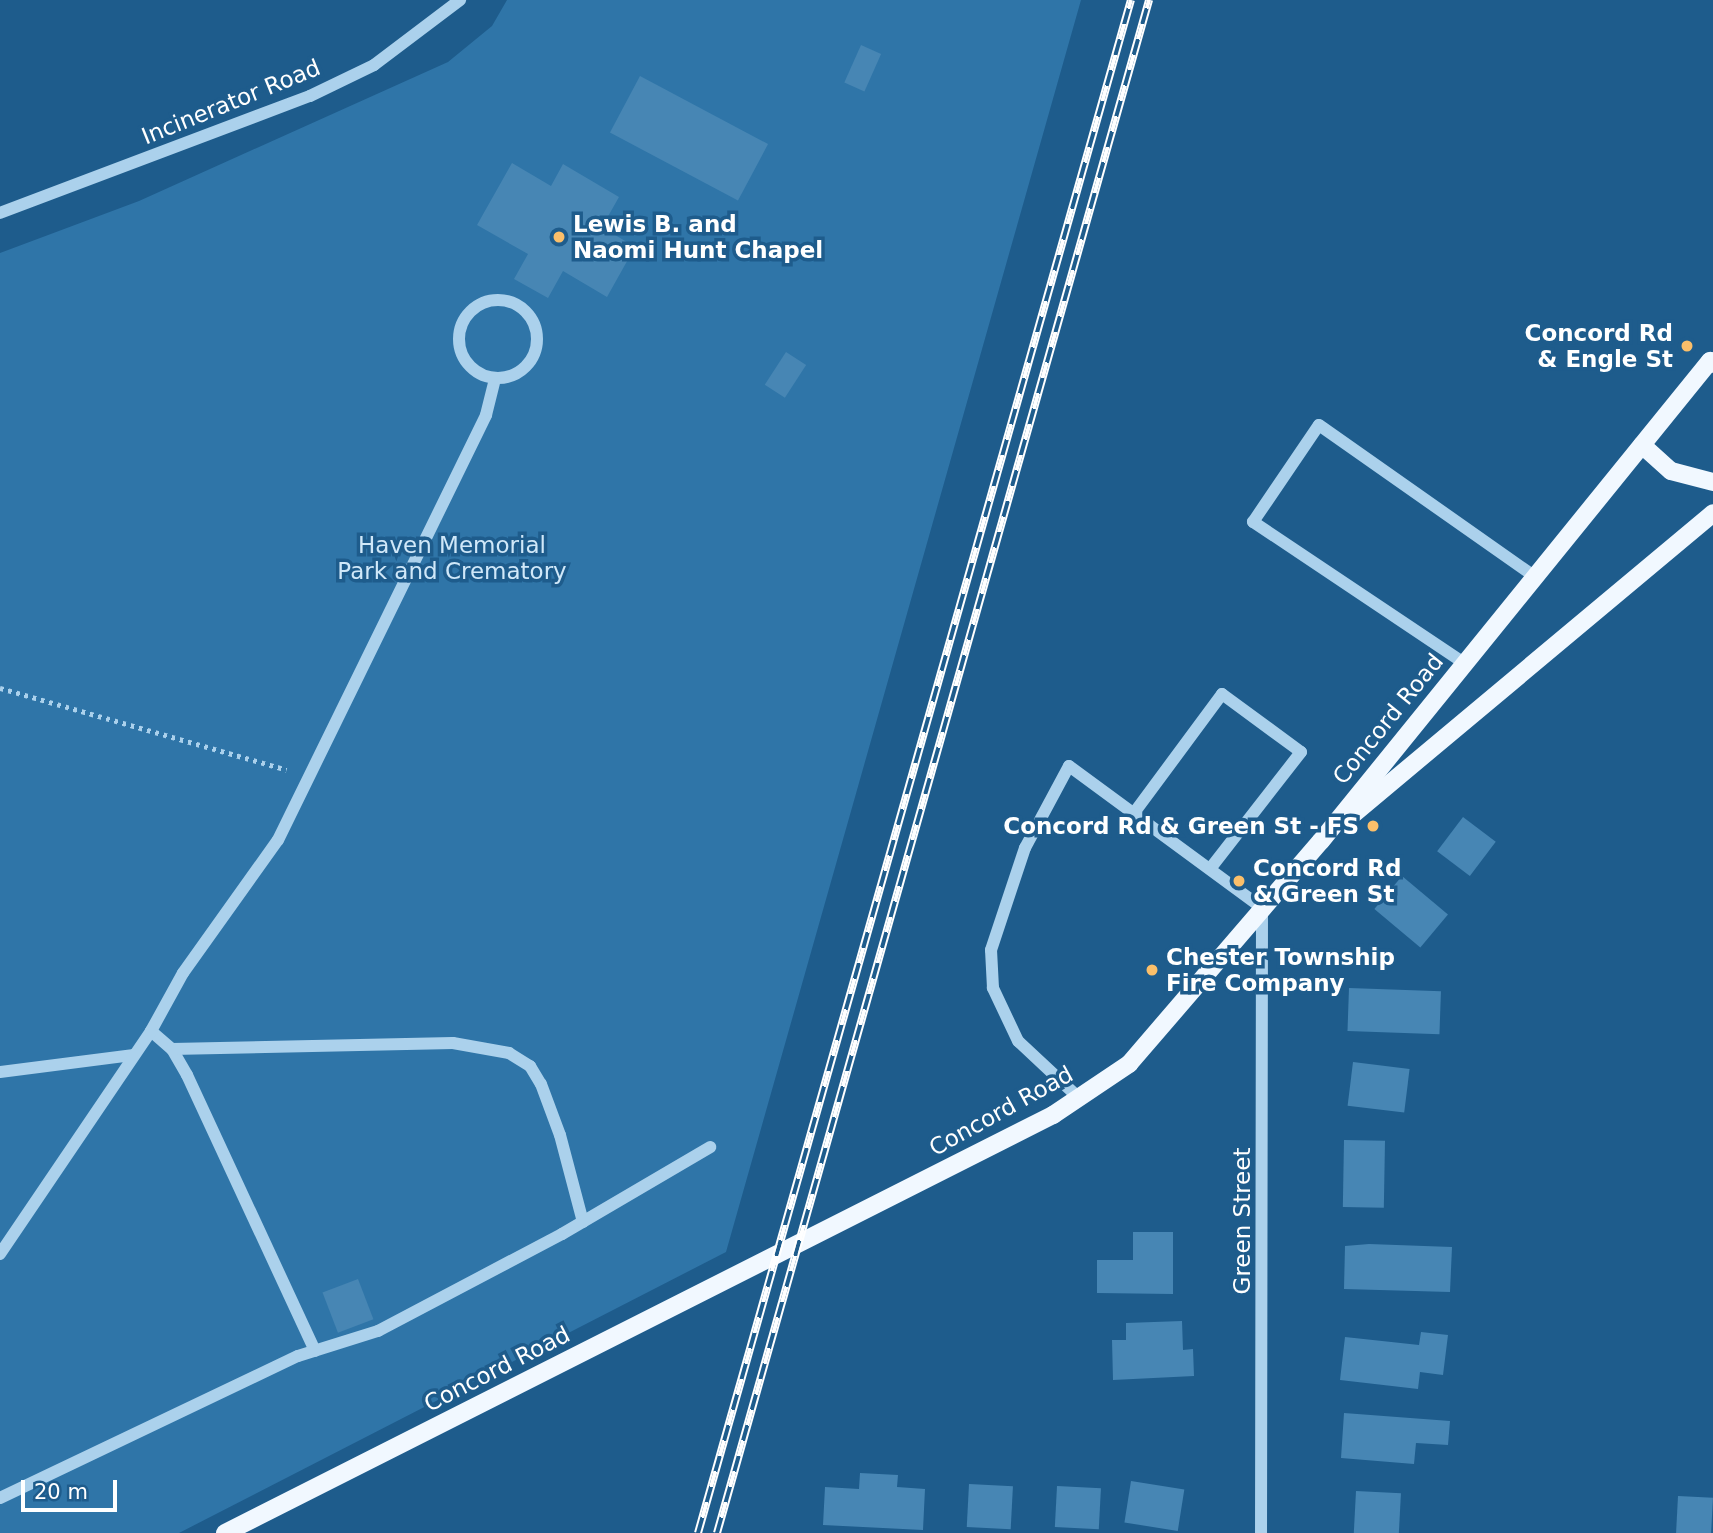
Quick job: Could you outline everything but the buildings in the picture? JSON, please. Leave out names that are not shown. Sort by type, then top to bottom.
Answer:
[{"type":"main road","name":"Concord Road","points":[[225,1533],[1053,1115],[1129,1064],[1321,841],[1534,576],[1712,361]]},
{"type":"main road","points":[[1642,445],[1671,471],[1713,482]]},
{"type":"main road","points":[[1321,841],[1713,513]]},
{"type":"street","name":"Incinerator Road","points":[[0,213],[310,96],[374,65],[460,0]]},
{"type":"street","points":[[503,300],[528,313],[538,343],[524,369],[495,379],[468,364],[460,334],[476,307],[503,300]]},
{"type":"street","points":[[0,1254],[132,1055],[151,1031],[183,973],[278,840],[486,415],[495,379]]},
{"type":"street","points":[[1464,663],[1253,522],[1318,425],[1534,576]]},
{"type":"street","points":[[1134,813],[1222,694],[1301,752],[1210,869]]},
{"type":"street","points":[[1079,1098],[1018,1041],[993,988],[991,950],[1025,848],[1069,766],[1262,908]]},
{"type":"street","name":"Green Street","points":[[1261,1533],[1264,1087],[1262,908]]},
{"type":"street","points":[[151,1031],[172,1049],[314,1351]]},
{"type":"street","points":[[172,1049],[453,1043],[509,1053],[530,1066],[541,1084],[561,1135],[583,1222]]},
{"type":"street","points":[[0,1072],[132,1055]]},
{"type":"street","points":[[0,1498],[314,1351],[378,1331],[583,1222],[710,1147]]},
{"type":"path","points":[[0,688],[237,759],[312,775]]},
{"type":"green space","name":"Haven Memorial Park and Crematory","points":[[507,0],[1081,0],[726,1252],[179,1533],[0,1533],[0,253],[139,201],[448,62],[492,26]]},
{"type":"railway","points":[[698,1533],[1131,0]]},
{"type":"railway","points":[[717,1533],[1149,0]]},
{"type":"place","name":"Lewis B. and Naomi Hunt Chapel","points":[[559,237]]},
{"type":"place","name":"Concord Rd & Engle St","points":[[1687,346]]},
{"type":"place","name":"Concord Rd & Green St - FS","points":[[1373,826]]},
{"type":"place","name":"Concord Rd & Green St","points":[[1239,881]]},
{"type":"place","name":"Chester Township Fire Company","points":[[1152,970]]}]
